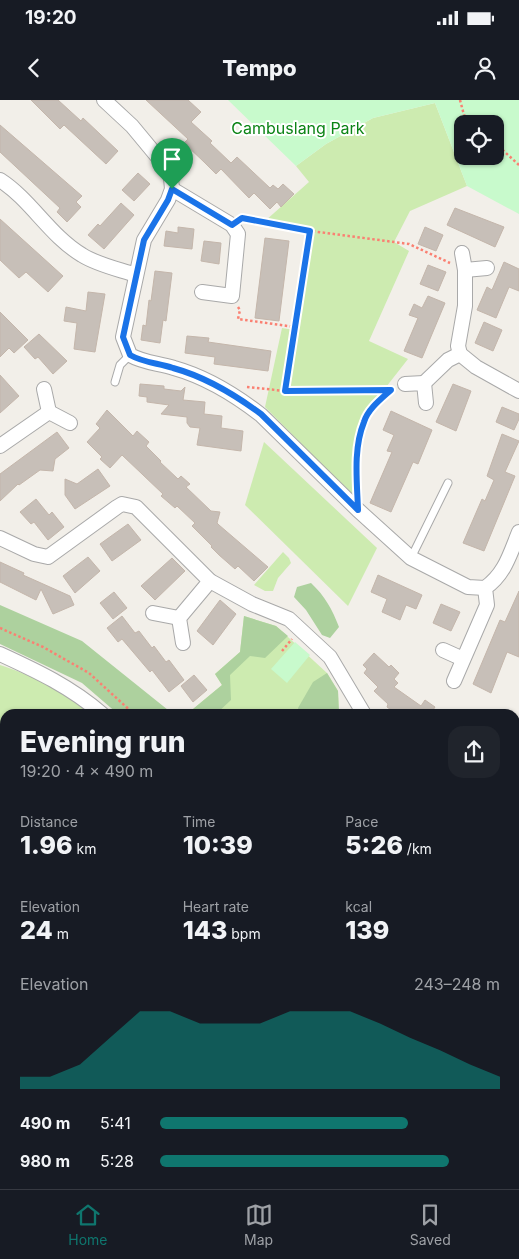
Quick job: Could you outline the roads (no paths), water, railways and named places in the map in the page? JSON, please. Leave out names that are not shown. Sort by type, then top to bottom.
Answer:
[{"type":"street","points":[[104,100],[132,126],[166,167],[171,178],[172,189],[168,200],[144,240],[136,274],[123,337],[130,355],[141,362],[172,367],[204,378],[246,403],[261,414],[358,510],[411,558],[468,587],[485,588],[496,580],[504,570],[519,532]]},
{"type":"street","points":[[0,180],[24,200],[66,244],[81,255],[100,264],[136,274]]},
{"type":"street","points":[[172,189],[232,225],[238,234],[232,296],[202,292]]},
{"type":"street","points":[[462,253],[465,306],[458,346],[460,354],[476,367],[519,391]]},
{"type":"street","points":[[464,270],[487,268]]},
{"type":"street","points":[[405,384],[424,383],[448,360],[460,354]]},
{"type":"street","points":[[424,383],[426,404]]},
{"type":"street","points":[[44,389],[49,412]]},
{"type":"street","points":[[49,412],[70,423]]},
{"type":"street","points":[[0,446],[49,412]]},
{"type":"street","points":[[0,538],[34,554],[48,557],[117,507],[122,504],[130,504],[147,517],[210,581],[252,604],[289,619],[330,657],[360,709]]},
{"type":"street","points":[[183,643],[179,618],[210,581]]},
{"type":"street","points":[[454,681],[487,605],[485,588]]},
{"type":"street","points":[[153,613],[179,618]]},
{"type":"street","points":[[443,650],[463,659]]},
{"type":"street","points":[[0,654],[54,679],[96,709]]},
{"type":"lane","points":[[115,382],[120,366],[130,355]]},
{"type":"lane","points":[[411,558],[448,483]]},
{"type":"park label","name":"Cambuslang Park","points":[[298,128]]}]
